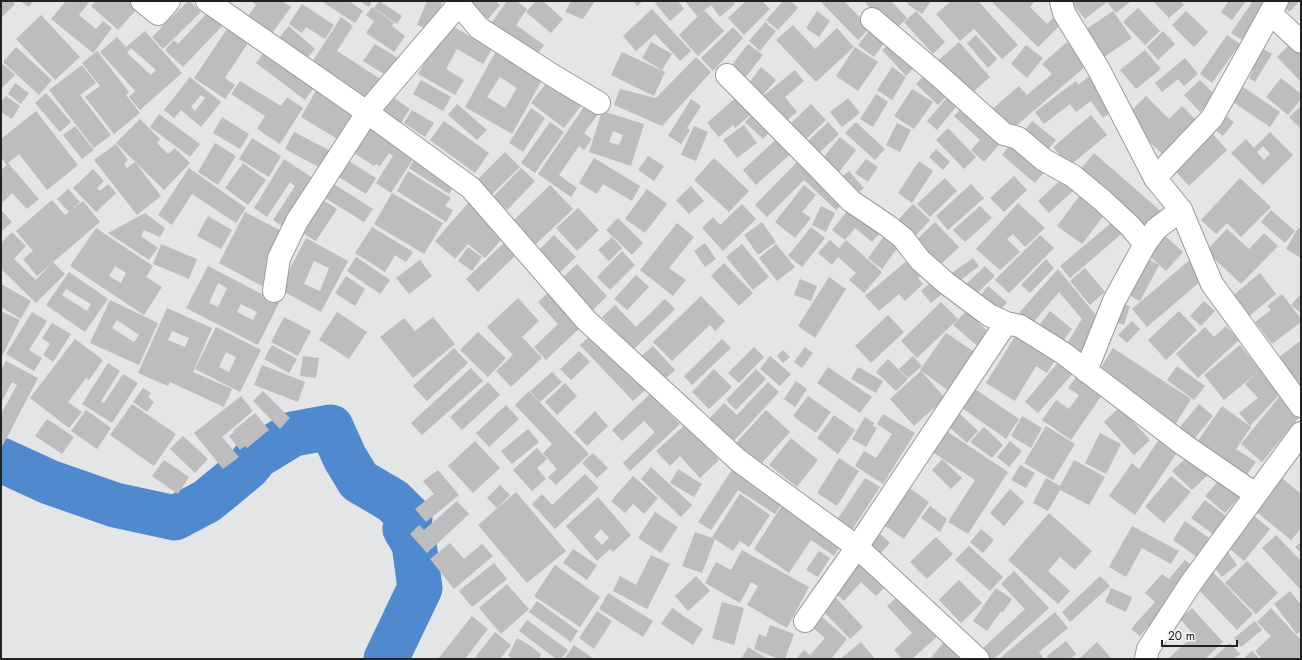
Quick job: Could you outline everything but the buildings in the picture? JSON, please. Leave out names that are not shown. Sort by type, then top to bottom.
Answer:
[{"type":"street","points":[[142,1],[158,14],[169,1]]},
{"type":"street","points":[[207,1],[368,113],[471,188],[586,320],[738,460],[857,547],[978,659]]},
{"type":"street","points":[[1061,1],[1064,13],[1098,68],[1155,178],[1181,210],[1212,284],[1301,406]]},
{"type":"street","points":[[274,291],[280,258],[297,221],[371,107],[458,2],[479,28],[599,103]]},
{"type":"street","points":[[1155,178],[1212,118],[1273,7],[1301,42]]},
{"type":"street","points":[[872,19],[937,74],[1004,134],[1018,138],[1044,160],[1073,176],[1130,226],[1145,244]]},
{"type":"street","points":[[727,75],[851,201],[903,238],[920,260],[946,283],[989,315],[1006,323],[1020,326],[1063,353],[1184,445],[1255,494]]},
{"type":"street","points":[[1086,371],[1114,301],[1145,244],[1156,229],[1181,210]]},
{"type":"street","points":[[805,621],[857,547],[1006,323]]},
{"type":"street","points":[[1146,659],[1148,649],[1191,583],[1301,433]]},
{"type":"waterway","points":[[1,460],[49,482],[115,505],[175,518],[207,501],[247,468],[257,456],[293,434],[331,427],[345,458],[359,481],[393,501],[410,518],[405,529],[414,544],[420,588],[386,659]]}]
